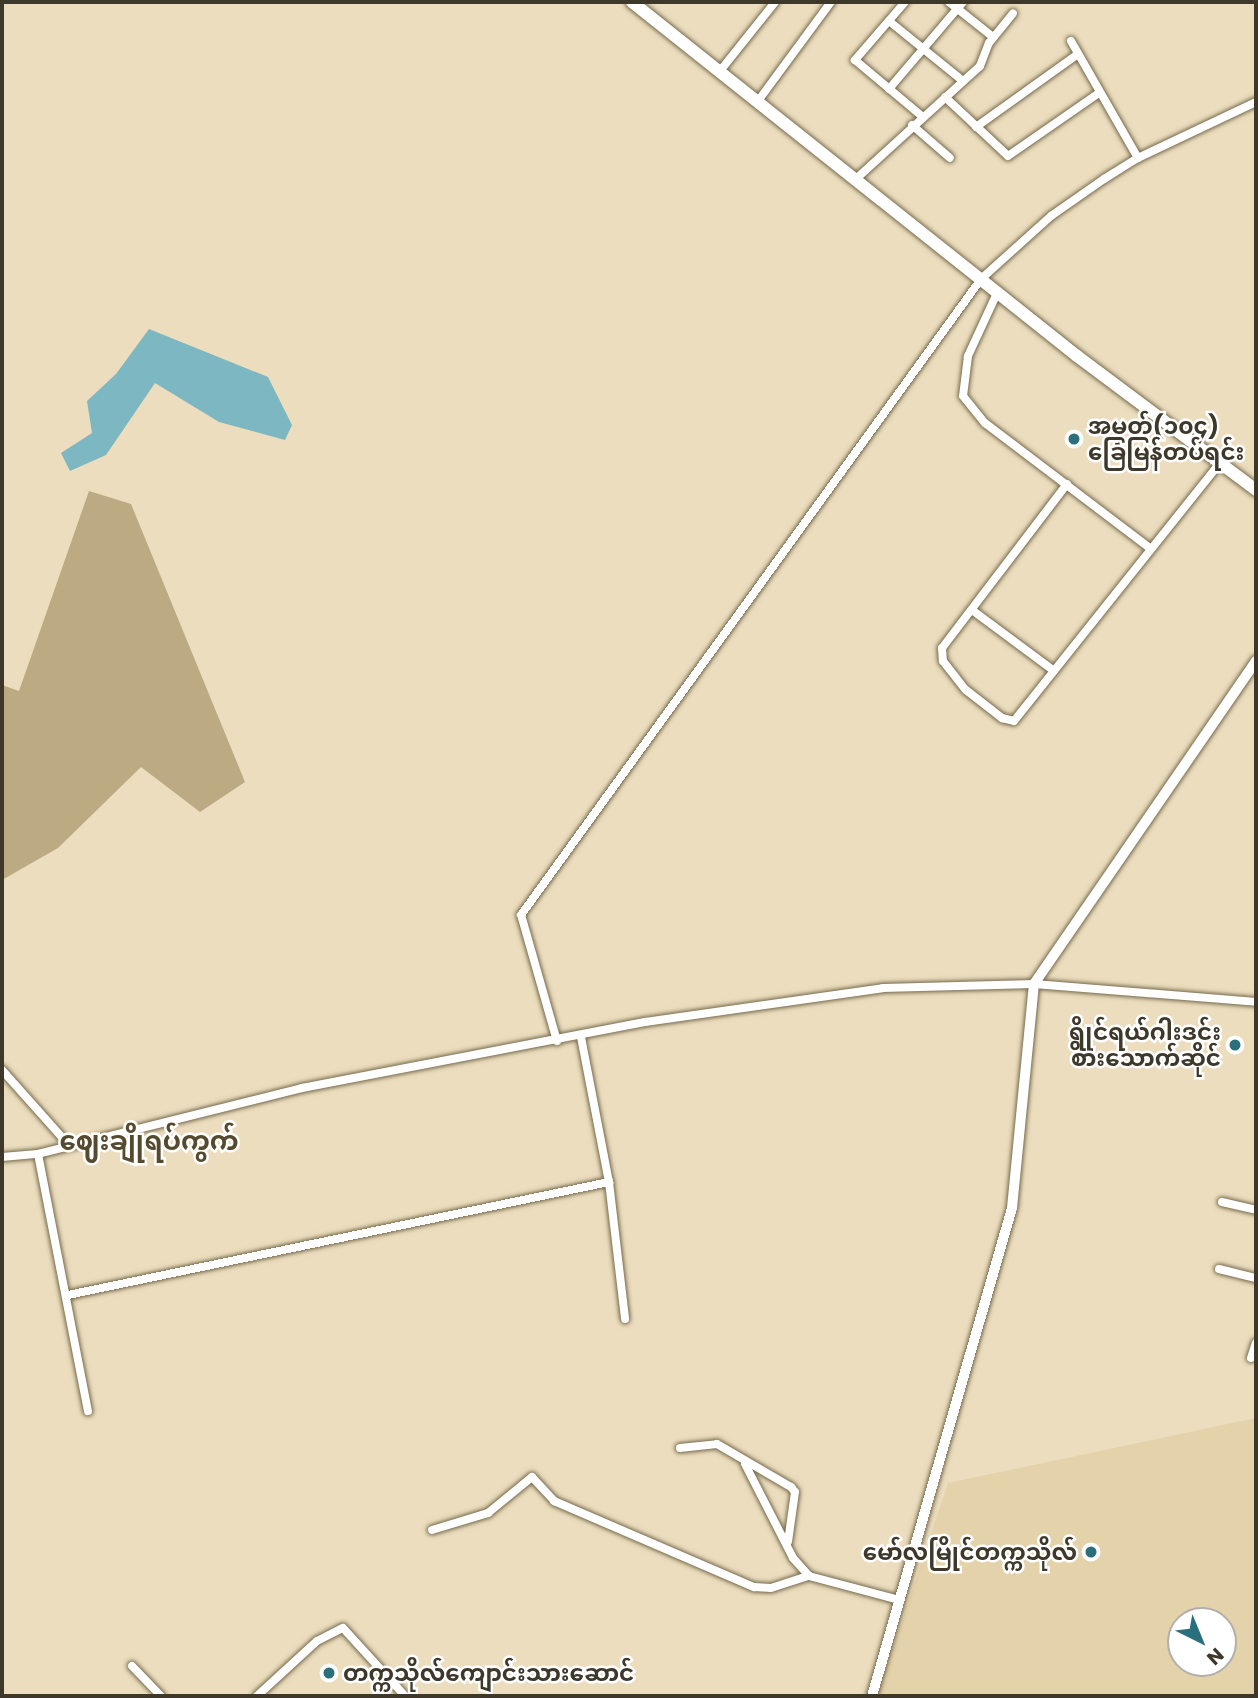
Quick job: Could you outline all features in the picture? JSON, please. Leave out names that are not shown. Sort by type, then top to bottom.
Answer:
[{"type":"highway","points":[[632,2],[981,279],[1256,490]]},
{"type":"main road","points":[[872,1696],[1012,1208],[1034,984],[1256,662]]},
{"type":"street","points":[[720,71],[775,2]]},
{"type":"street","points":[[758,101],[831,2]]},
{"type":"street","points":[[905,2],[855,60],[923,117]]},
{"type":"street","points":[[949,2],[960,5],[993,37]]},
{"type":"street","points":[[889,89],[960,5]]},
{"type":"street","points":[[857,178],[980,65],[993,37],[1013,13]]},
{"type":"street","points":[[889,21],[963,81]]},
{"type":"street","points":[[1071,41],[1138,158]]},
{"type":"street","points":[[976,127],[1078,54]]},
{"type":"street","points":[[945,97],[1011,155],[1100,93]]},
{"type":"street","points":[[557,1041],[522,915],[981,279],[1051,216],[1138,158],[1256,102]]},
{"type":"street","points":[[912,125],[950,158]]},
{"type":"street","points":[[998,291],[968,356],[963,396],[985,423],[1152,549]]},
{"type":"street","points":[[1067,484],[942,648],[943,661],[966,690],[1002,718],[1014,721],[1220,463]]},
{"type":"street","points":[[972,610],[1054,671]]},
{"type":"street","points":[[2,1157],[38,1154],[68,1144],[302,1088],[581,1037],[645,1022],[883,988],[1034,984],[1256,1002]]},
{"type":"street","points":[[581,1037],[609,1182],[625,1320]]},
{"type":"street","points":[[2,1070],[68,1144]]},
{"type":"street","points":[[38,1154],[89,1411]]},
{"type":"street","points":[[68,1295],[609,1182]]},
{"type":"street","points":[[1222,1202],[1256,1210]]},
{"type":"street","points":[[1219,1269],[1256,1278]]},
{"type":"street","points":[[1251,1358],[1256,1343]]},
{"type":"street","points":[[680,1448],[717,1444],[745,1464],[794,1490],[788,1542]]},
{"type":"street","points":[[745,1464],[788,1542],[793,1558],[809,1576]]},
{"type":"street","points":[[432,1530],[488,1513],[532,1477],[554,1501],[754,1587],[771,1588],[809,1576],[899,1600]]},
{"type":"street","points":[[257,1696],[317,1642],[343,1628],[405,1696]]},
{"type":"street","points":[[132,1666],[161,1696]]},
{"type":"shaded area","points":[[89,491],[131,504],[245,782],[200,812],[141,767],[58,848],[2,880],[2,685],[19,691]]},
{"type":"shaded area","name":"မော်လမြိုင်တက္ကသိုလ်","points":[[1256,1418],[1256,1696],[877,1696],[948,1483]]},
{"type":"water","points":[[149,329],[268,377],[292,425],[285,440],[219,422],[155,383],[106,455],[70,471],[61,453],[92,433],[87,401],[116,374]]},
{"type":"place","name":"အမှတ်(၁၀၄) ခြေမြန်တပ်ရင်း","points":[[1074,439]]},
{"type":"place","name":"ရွိုင်ရယ်ဂါးဒင်း စားသောက်ဆိုင်","points":[[1235,1045]]},
{"type":"place","name":"မော်လမြိုင်တက္ကသိုလ်","points":[[1091,1552]]},
{"type":"place","name":"တက္ကသိုလ်ကျောင်းသားဆောင်","points":[[329,1673]]},
{"type":"district","name":"ဈေးချိုရပ်ကွက်","points":[[149,1142]]}]
